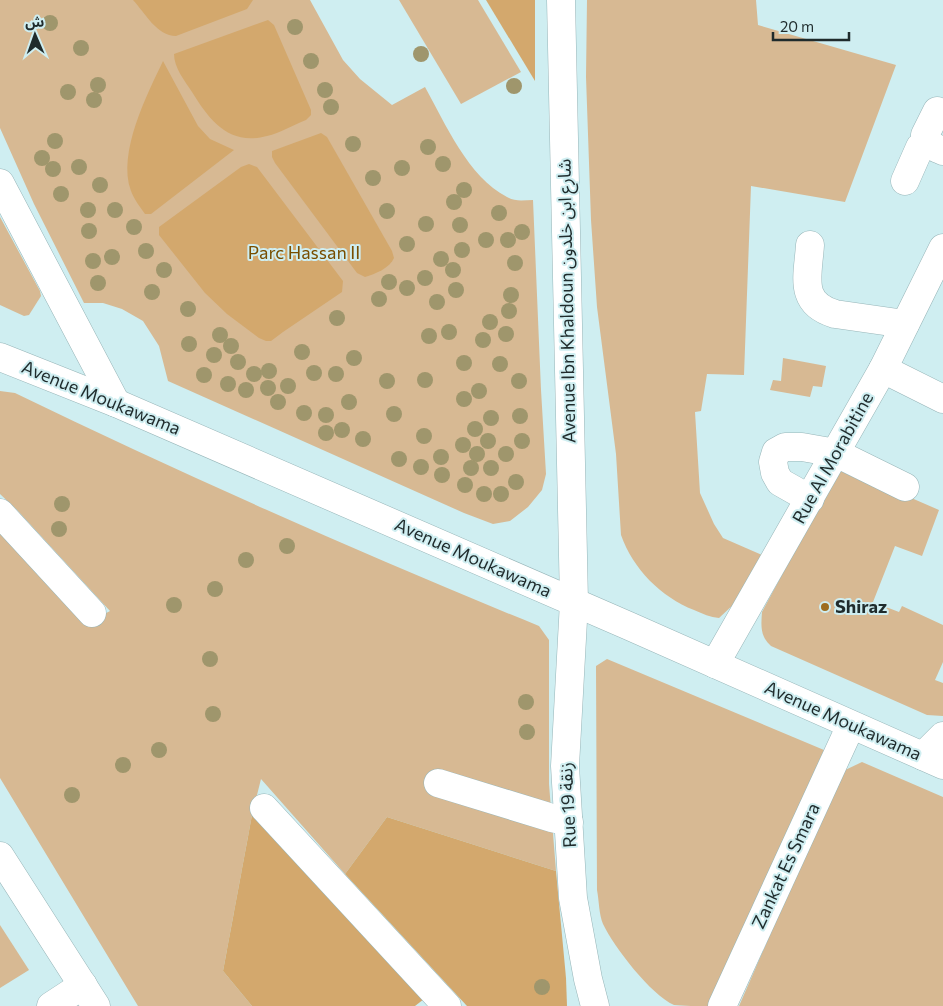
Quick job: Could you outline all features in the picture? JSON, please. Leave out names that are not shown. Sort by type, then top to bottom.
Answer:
[{"type":"street","name":"Avenue Ibn Khaldoun شارع ابن خلدون","points":[[561,0],[574,602]]},
{"type":"street","points":[[934,147],[925,135],[937,111]]},
{"type":"street","points":[[905,181],[920,147],[934,147]]},
{"type":"street","points":[[0,183],[116,402]]},
{"type":"street","points":[[810,245],[808,292],[814,303],[826,311],[835,314],[905,324]]},
{"type":"street","name":"Rue Al Morabitine","points":[[715,664],[883,369],[943,248]]},
{"type":"street","name":"Avenue Moukawama","points":[[0,357],[116,402],[933,761]]},
{"type":"street","points":[[883,369],[943,399]]},
{"type":"street","points":[[810,499],[780,482],[775,473],[773,462],[776,452],[785,447],[802,447],[836,453],[905,487]]},
{"type":"street","points":[[0,513],[92,613]]},
{"type":"street","name":"Rue 19 زنقة","points":[[574,602],[565,766],[574,898],[588,979],[595,1006]]},
{"type":"street","name":"Zankat Es Smara","points":[[722,1006],[851,725]]},
{"type":"street","points":[[933,761],[943,736]]},
{"type":"street","points":[[438,783],[569,822]]},
{"type":"street","points":[[264,808],[447,1006]]},
{"type":"street","points":[[0,856],[90,995],[51,1006]]},
{"type":"green space","name":"Parc Hassan II","points":[[0,0],[310,0],[343,60],[360,79],[392,105],[425,87],[459,148],[481,176],[493,188],[510,199],[533,200],[546,474],[542,490],[528,507],[510,521],[493,524],[464,513],[168,381],[159,346],[143,321],[122,309],[103,303],[84,303],[34,204],[0,128]]},
{"type":"green space","points":[[133,0],[253,0],[247,9],[176,36],[169,35],[157,28]]},
{"type":"green space","points":[[399,0],[478,0],[521,72],[461,104]]},
{"type":"green space","points":[[486,0],[535,0],[535,81]]},
{"type":"green space","points":[[587,0],[756,0],[758,25],[896,65],[845,202],[751,186],[744,375],[707,374],[701,411],[695,412],[700,493],[714,524],[723,538],[762,555],[734,604],[719,618],[706,615],[682,604],[660,590],[633,559],[621,535],[616,454],[597,307],[591,220],[586,77]]},
{"type":"green space","points":[[268,20],[274,25],[311,110],[311,115],[306,120],[272,135],[254,138],[231,134],[222,129],[206,113],[180,74],[174,54]]},
{"type":"green space","points":[[163,61],[198,126],[210,139],[234,150],[151,214],[145,214],[131,191],[128,176],[128,159],[131,142],[142,107]]},
{"type":"green space","points":[[321,133],[327,137],[392,251],[394,258],[392,262],[382,270],[369,276],[365,277],[357,273],[272,157],[272,151]]},
{"type":"green space","points":[[249,164],[257,167],[343,281],[342,292],[271,341],[259,338],[227,314],[205,293],[159,235],[159,227],[241,167]]},
{"type":"green space","points":[[0,217],[40,291],[41,296],[29,315],[24,316],[0,305]]},
{"type":"green space","points":[[783,358],[826,366],[822,387],[813,386],[810,397],[770,390],[773,380],[781,381]]},
{"type":"green space","points":[[0,391],[15,393],[275,514],[539,626],[549,640],[549,784],[556,871],[387,817],[345,874],[261,779],[252,815],[223,971],[252,1006],[138,1006],[0,778],[0,531],[86,624],[110,611],[0,494]]},
{"type":"green space","points":[[840,467],[939,510],[922,556],[895,546],[873,602],[899,612],[902,606],[943,625],[943,662],[935,680],[943,683],[943,716],[927,715],[771,646],[763,635],[762,612]]},
{"type":"green space","points":[[607,659],[824,750],[709,1006],[674,1005],[665,1000],[634,969],[608,934],[603,924],[597,890],[596,666]]},
{"type":"green space","points":[[862,762],[943,797],[943,1006],[739,1006],[841,772]]},
{"type":"green space","points":[[252,815],[424,999],[415,1006],[252,1006],[223,971]]},
{"type":"green space","points":[[387,817],[556,871],[567,1006],[467,1006],[345,874]]},
{"type":"green space","points":[[0,925],[29,970],[0,988]]},
{"type":"place","name":"Shiraz","points":[[825,607]]}]
